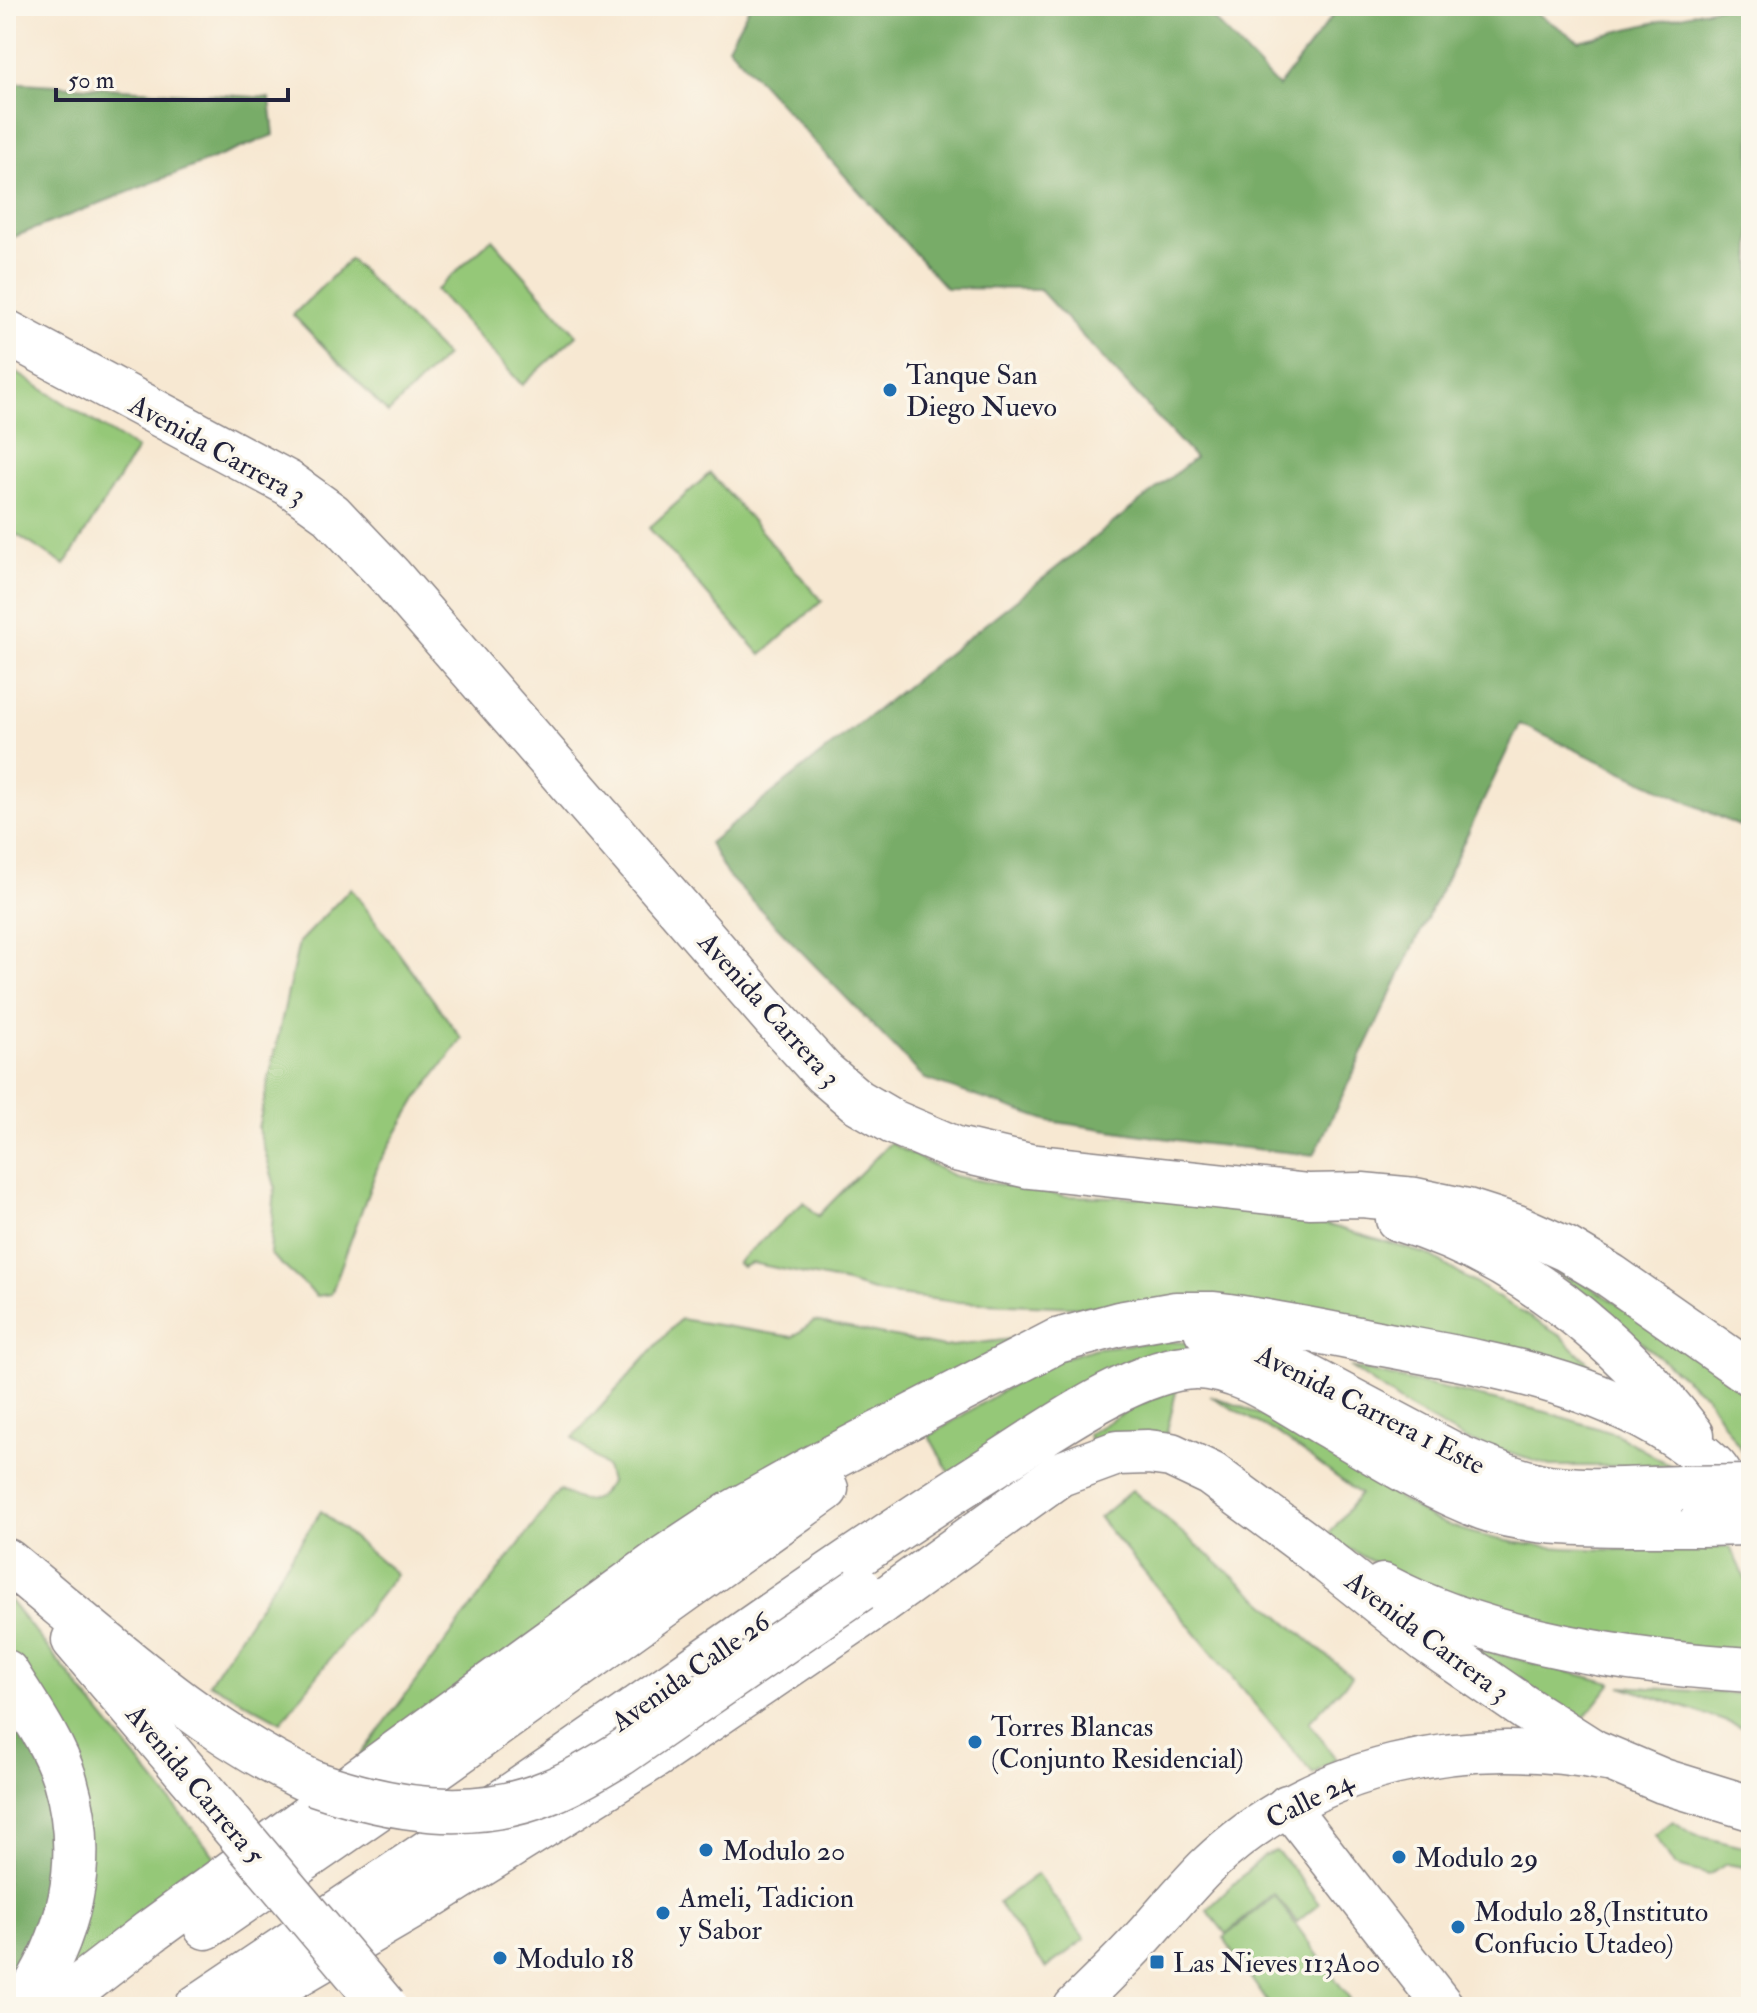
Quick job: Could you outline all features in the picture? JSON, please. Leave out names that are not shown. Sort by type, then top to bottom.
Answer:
[{"type":"main road","name":"Avenida Carrera 3","points":[[6,332],[87,378],[238,454],[288,483],[331,514],[355,536],[774,1018],[824,1073],[857,1101],[922,1136],[956,1149],[1029,1166],[1309,1196],[1362,1195],[1415,1200],[1467,1211],[1517,1227],[1566,1249],[1611,1276],[1751,1374]]},
{"type":"main road","points":[[1309,1196],[1359,1207],[1432,1231],[1501,1264],[1545,1291],[1586,1322],[1659,1393],[1712,1492],[1751,1537]]},
{"type":"main road","points":[[53,2007],[150,1932],[667,1556],[732,1513],[816,1466],[1057,1341],[1137,1321],[1196,1313],[1245,1318],[1484,1363],[1577,1388],[1634,1413],[1692,1447],[1712,1492]]},
{"type":"main road","name":"Avenida Carrera 1 Este","points":[[1137,1321],[1221,1334],[1283,1363],[1460,1458],[1495,1473],[1537,1485],[1712,1492],[1751,1523]]},
{"type":"main road","name":"Avenida Carrera 1 Este","points":[[1199,1367],[1238,1377],[1276,1395],[1393,1463],[1488,1510],[1564,1521],[1712,1492]]},
{"type":"main road","name":"Avenida Calle 26","points":[[197,2007],[575,1752],[890,1532],[1051,1430],[1140,1379],[1199,1367]]},
{"type":"main road","points":[[78,2007],[165,1955],[329,1843],[795,1510],[996,1373]]},
{"type":"main road","points":[[860,1589],[1051,1430]]},
{"type":"main road","name":"Avenida Carrera 3","points":[[1117,1453],[1171,1455],[1211,1474],[1307,1545],[1426,1640],[1565,1735],[1616,1762],[1663,1781],[1751,1808]]},
{"type":"main road","name":"Avenida Calle 26","points":[[241,2007],[424,1900],[655,1756],[883,1601],[1060,1474],[1117,1453]]},
{"type":"main road","points":[[6,1561],[212,1723],[254,1752],[314,1783],[383,1804],[420,1810],[490,1807],[513,1804],[548,1793],[620,1754],[860,1589],[1060,1474]]},
{"type":"main road","points":[[1307,1545],[1418,1603],[1484,1625],[1659,1663],[1751,1670]]},
{"type":"main road","name":"Avenida Carrera 5","points":[[6,1561],[385,2007]]},
{"type":"main road","points":[[6,1672],[41,1728],[64,1778],[76,1830],[75,1882],[63,1932],[46,1969],[22,2007]]},
{"type":"street","name":"Calle 24","points":[[1074,2007],[1143,1938],[1208,1865],[1287,1805],[1339,1780],[1380,1766],[1470,1751],[1540,1751],[1616,1762]]},
{"type":"street","points":[[1287,1805],[1444,2007]]},
{"type":"green space","points":[[750,6],[1201,6],[1278,87],[1340,6],[1526,6],[1579,41],[1722,6],[1733,6],[1751,18],[1751,812],[1739,826],[1520,724],[1314,1155],[1196,1143],[1049,1121],[925,1079],[727,875],[709,843],[1195,458],[1039,289],[946,288],[728,46]]},
{"type":"green space","points":[[6,82],[270,98],[274,135],[6,240]]},
{"type":"green space","points":[[492,239],[577,335],[522,385],[436,290]]},
{"type":"green space","points":[[350,259],[446,356],[388,413],[293,315]]},
{"type":"green space","points":[[6,366],[137,449],[65,565],[6,528]]},
{"type":"green space","points":[[710,473],[822,601],[761,655],[649,528]]},
{"type":"green space","points":[[351,888],[462,1039],[417,1099],[379,1163],[331,1294],[317,1296],[270,1254],[275,1186],[258,1128],[299,942]]},
{"type":"green space","points":[[890,1143],[954,1176],[1064,1196],[1172,1198],[1288,1213],[1429,1255],[1562,1337],[1607,1381],[1222,1302],[1082,1307],[958,1302],[880,1293],[843,1282],[752,1263],[742,1267],[737,1263],[804,1202],[818,1216]]},
{"type":"green space","points":[[1523,1244],[1751,1388],[1751,1454],[1744,1454],[1706,1396]]},
{"type":"green space","points":[[680,1319],[793,1337],[814,1321],[944,1347],[1021,1338],[352,1766],[560,1490],[588,1501],[605,1490],[610,1482],[606,1467],[573,1438]]},
{"type":"green space","points":[[1161,1341],[1203,1344],[954,1481],[929,1436],[1047,1363],[1096,1348]]},
{"type":"green space","points":[[1350,1367],[1546,1412],[1616,1434],[1671,1466],[1551,1466],[1466,1440],[1409,1408]]},
{"type":"green space","points":[[1177,1388],[1166,1435],[1090,1441],[1088,1434],[1132,1408]]},
{"type":"green space","points":[[1210,1396],[1281,1426],[1424,1514],[1469,1532],[1505,1541],[1580,1549],[1730,1547],[1751,1591],[1751,1657],[1574,1640],[1382,1567],[1327,1537],[1360,1494],[1278,1434]]},
{"type":"green space","points":[[1132,1490],[1352,1677],[1309,1722],[1336,1759],[1313,1774],[1099,1518]]},
{"type":"green space","points":[[321,1511],[396,1574],[281,1722],[209,1683]]},
{"type":"green space","points":[[6,1596],[220,1863],[38,2006],[65,1748],[6,1650]]},
{"type":"green space","points":[[1466,1646],[1612,1683],[1579,1725]]},
{"type":"green space","points":[[1621,1686],[1751,1695],[1751,1730]]},
{"type":"green space","points":[[6,1699],[47,1777],[59,1853],[42,1931],[6,1994]]},
{"type":"green space","points":[[1673,1821],[1695,1835],[1751,1849],[1751,1868],[1726,1864],[1709,1875],[1674,1865],[1655,1835]]},
{"type":"green space","points":[[1276,1851],[1319,1904],[1297,1922],[1274,1894],[1226,1934],[1207,1910],[1264,1855]]},
{"type":"green space","points":[[1037,1874],[1085,1939],[1046,1968],[998,1903]]},
{"type":"green space","points":[[1275,1896],[1350,1999],[1339,2007],[1271,2007],[1223,1938]]},
{"type":"place","name":"Tanque San Diego Nuevo","points":[[890,390]]},
{"type":"place","name":"Torres Blancas (Conjunto Residencial)","points":[[975,1742]]},
{"type":"place","name":"Modulo 20","points":[[706,1850]]},
{"type":"place","name":"Modulo 29","points":[[1399,1857]]},
{"type":"place","name":"Ameli, Tadicion y Sabor","points":[[663,1913]]},
{"type":"place","name":"Modulo 28,(Instituto Confucio Utadeo)","points":[[1458,1927]]},
{"type":"place","name":"Modulo 18","points":[[500,1958]]},
{"type":"place","name":"Las Nieves 113A00","points":[[1157,1962]]}]
